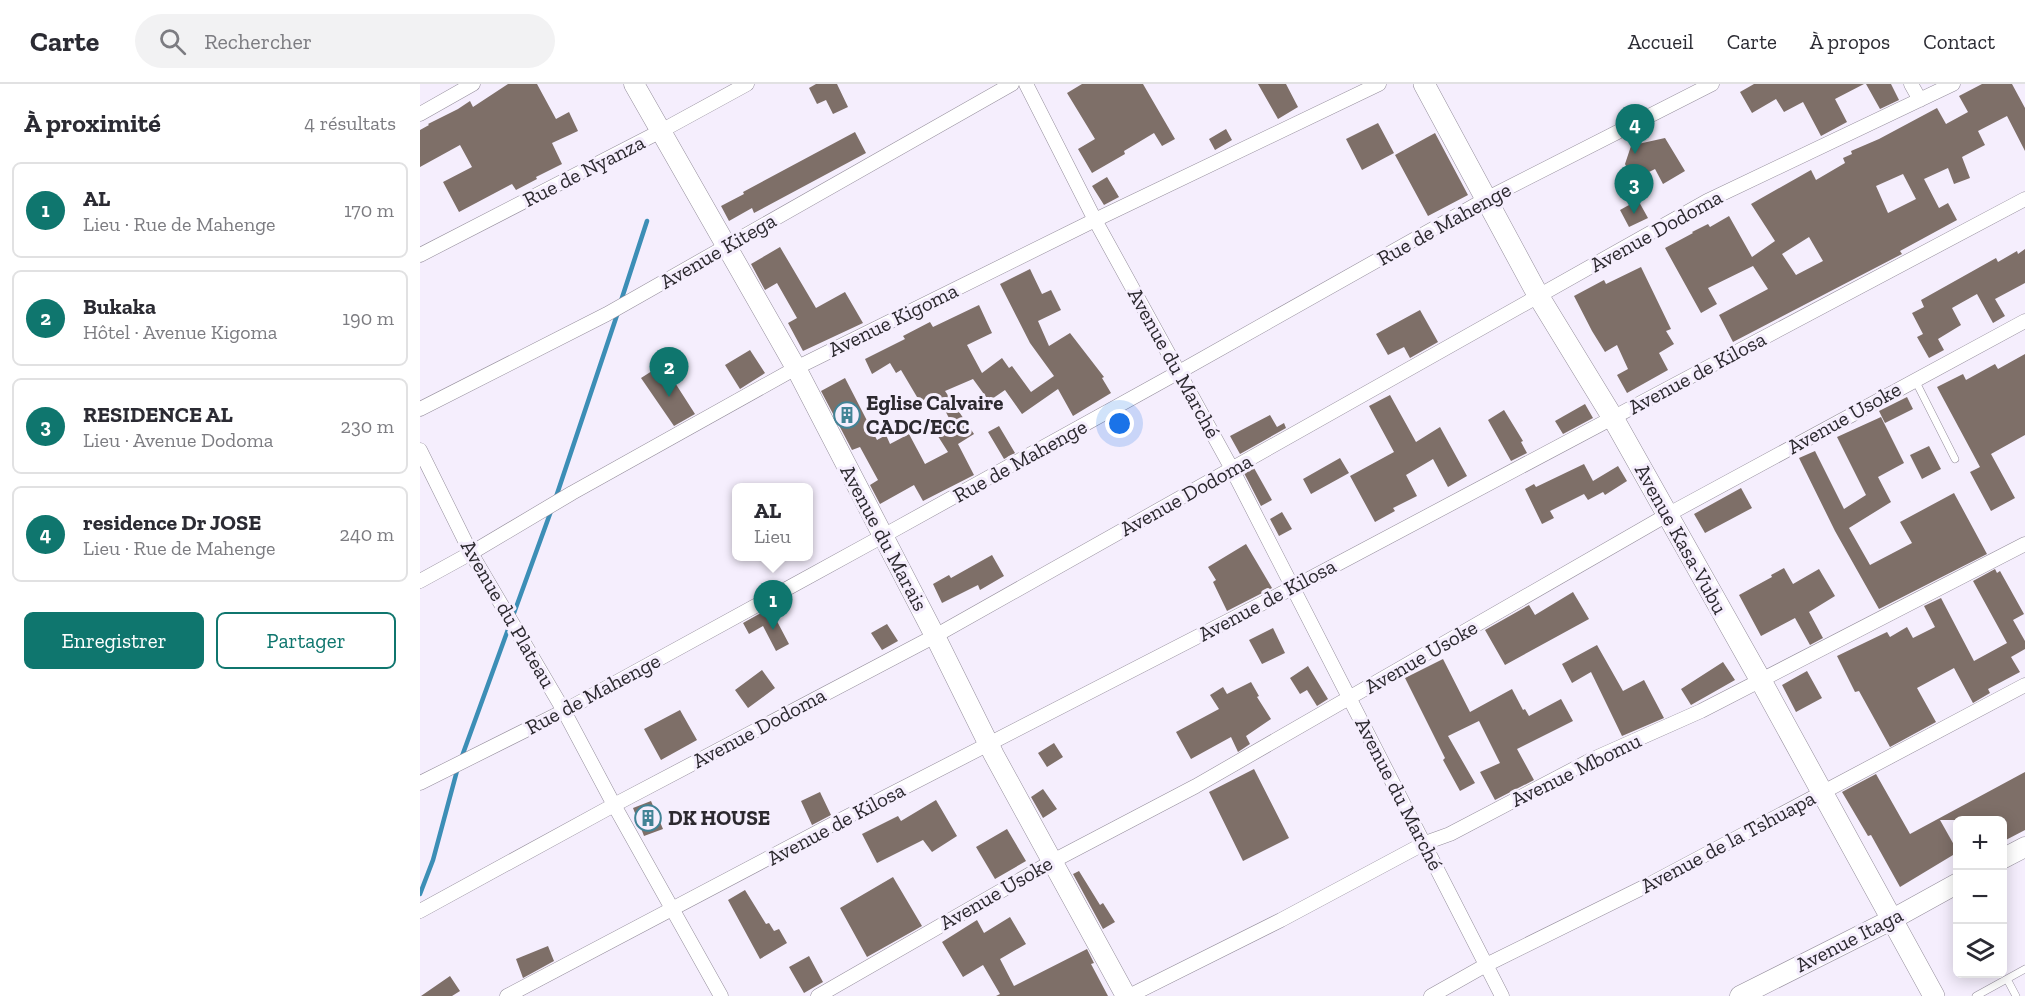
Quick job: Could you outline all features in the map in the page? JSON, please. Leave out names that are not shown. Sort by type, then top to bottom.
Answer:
[{"type":"main road","name":"Avenue Kasa-Vubu","points":[[1424,84],[1539,297],[1613,418],[1934,996]]},
{"type":"street","points":[[420,114],[473,84]]},
{"type":"street","name":"Avenue du Marais","points":[[634,84],[796,368],[935,636],[988,745],[1127,996]]},
{"type":"street","name":"Rue de Nyanza","points":[[420,255],[747,84]]},
{"type":"street","name":"Avenue Kitega","points":[[420,409],[607,314],[1012,84]]},
{"type":"street","name":"Avenue du Marché","points":[[1026,84],[1095,220],[1294,587],[1502,996]]},
{"type":"street","name":"Avenue Kigoma","points":[[420,581],[572,492],[796,368],[1095,220],[1379,84]]},
{"type":"street","name":"Rue de Mahenge","points":[[420,783],[564,711],[1179,372],[1486,199],[1712,84]]},
{"type":"street","points":[[1911,84],[1920,100]]},
{"type":"street","name":"Avenue Dodoma","points":[[426,908],[614,805],[935,636],[1707,201],[1953,84]]},
{"type":"street","name":"Avenue de Kilosa","points":[[507,996],[1294,587],[2025,199]]},
{"type":"street","name":"Avenue Usoke","points":[[818,996],[1053,861],[1196,786],[1350,699],[1666,515],[2025,321]]},
{"type":"street","name":"Avenue du Plateau","points":[[420,450],[471,553],[564,711],[721,996]]},
{"type":"street","name":"Avenue Mbomu","points":[[1127,996],[1281,920],[1425,843],[1450,834],[1593,759],[1701,711],[2025,544]]},
{"type":"street","name":"Avenue de la Tshuapa","points":[[1431,996],[1486,965],[1650,884],[2025,685]]},
{"type":"street","points":[[2007,856],[2025,847]]},
{"type":"street","name":"Avenue Itaga","points":[[1740,996],[1953,887]]},
{"type":"lane","points":[[1915,380],[1955,459]]},
{"type":"lane","points":[[1976,996],[2025,969]]},
{"type":"lane","points":[[2007,979],[2016,996]]},
{"type":"building","points":[[508,84],[537,84],[556,119],[569,112],[578,131],[552,143],[562,164],[516,190],[512,184],[459,212],[443,182],[472,167],[460,145],[420,167],[420,130],[470,101],[473,107]]},
{"type":"building","points":[[816,84],[837,84],[848,107],[833,114],[826,100],[817,104],[809,88]]},
{"type":"building","points":[[1082,84],[1143,84],[1175,139],[1162,146],[1154,133],[1124,151],[1125,154],[1092,173],[1078,149],[1095,139],[1067,93]]},
{"type":"building","points":[[1258,84],[1286,84],[1298,107],[1278,119]]},
{"type":"building","points":[[1754,84],[1864,84],[1835,99],[1847,122],[1821,136],[1803,102],[1784,112],[1776,99],[1752,113],[1740,92]]},
{"type":"building","points":[[1866,84],[1891,84],[1899,100],[1880,109]]},
{"type":"building","points":[[1982,84],[2012,84],[2025,108],[2025,151],[2007,116],[1978,131],[1985,145],[1962,157],[1970,178],[1954,184],[1948,168],[1924,179],[1939,208],[1948,203],[1957,220],[1900,251],[1902,254],[1733,342],[1719,315],[1768,289],[1753,266],[1708,288],[1717,304],[1701,313],[1665,248],[1708,224],[1710,227],[1729,216],[1752,257],[1775,241],[1751,204],[1811,170],[1816,180],[1845,163],[1843,158],[1852,154],[1851,151],[1937,108],[1946,124],[1968,112],[1959,96]],"holes":[[[1903,174],[1916,199],[1888,213],[1876,186]],[[1809,237],[1823,261],[1796,275],[1782,254]]]},
{"type":"building","points":[[1378,123],[1394,153],[1362,170],[1346,139]]},
{"type":"building","points":[[1226,129],[1232,140],[1215,150],[1209,139]]},
{"type":"building","points":[[855,132],[866,153],[754,213],[752,208],[729,221],[721,206]]},
{"type":"building","points":[[1435,133],[1468,195],[1428,216],[1395,155]]},
{"type":"building","points":[[1665,138],[1685,171],[1663,184],[1655,169],[1633,180],[1625,164],[1632,143],[1638,144]]},
{"type":"building","points":[[1107,177],[1119,197],[1104,205],[1092,186]]},
{"type":"building","points":[[1638,200],[1648,218],[1629,227],[1620,210]]},
{"type":"building","points":[[780,247],[816,308],[845,292],[863,323],[803,351],[788,323],[797,318],[777,283],[765,290],[751,264]]},
{"type":"building","points":[[2025,249],[2025,283],[1995,299],[2005,316],[1993,323],[1977,294],[1952,308],[1961,325],[1938,339],[1944,350],[1929,358],[1917,337],[1923,334],[1912,313],[1924,307],[1921,300],[1996,258],[1998,262]]},
{"type":"building","points":[[1641,267],[1671,329],[1666,331],[1674,344],[1659,353],[1668,370],[1627,393],[1617,375],[1628,369],[1617,345],[1605,352],[1574,296],[1604,280],[1606,284]]},
{"type":"building","points":[[1030,269],[1042,294],[1051,290],[1061,310],[1038,321],[1049,346],[1070,333],[1104,377],[1102,378],[1111,393],[1073,416],[1058,389],[1022,414],[1005,390],[989,401],[973,379],[945,391],[974,434],[958,444],[974,475],[923,501],[914,485],[880,504],[870,485],[878,480],[860,447],[852,450],[821,391],[845,378],[877,440],[886,435],[890,444],[909,434],[925,464],[948,452],[934,430],[950,420],[936,393],[920,402],[901,370],[896,373],[890,363],[872,374],[865,359],[905,339],[903,336],[930,322],[933,327],[979,305],[992,333],[967,345],[982,373],[1002,358],[1009,368],[1012,366],[1031,392],[1054,376],[1030,343],[1000,284]]},
{"type":"building","points":[[1420,310],[1438,342],[1410,358],[1404,347],[1388,355],[1376,334]]},
{"type":"building","points":[[750,350],[765,373],[740,389],[725,365]]},
{"type":"building","points":[[2025,354],[2025,435],[1991,454],[2015,498],[1991,511],[1970,472],[1980,467],[1937,387],[1963,374],[1966,380],[1995,364],[1998,369]]},
{"type":"building","points":[[663,364],[695,414],[674,426],[641,378]]},
{"type":"building","points":[[1390,395],[1416,442],[1440,427],[1467,476],[1448,487],[1433,459],[1406,475],[1417,496],[1393,508],[1395,511],[1375,522],[1350,476],[1394,452],[1369,406]]},
{"type":"building","points":[[1907,397],[1913,409],[1885,423],[1879,411]]},
{"type":"building","points":[[1585,404],[1593,418],[1563,434],[1555,421]]},
{"type":"building","points":[[1504,410],[1523,441],[1521,442],[1527,453],[1511,461],[1488,420]]},
{"type":"building","points":[[1270,415],[1277,427],[1284,423],[1286,428],[1240,454],[1230,436]]},
{"type":"building","points":[[1881,417],[1904,463],[1878,477],[1891,502],[1849,528],[1870,565],[1912,543],[1900,522],[1954,493],[1987,554],[1879,609],[1835,531],[1799,458],[1815,451],[1844,509],[1866,495],[1837,437]]},
{"type":"building","points":[[999,426],[1015,453],[1004,459],[988,432]]},
{"type":"building","points":[[1929,446],[1941,469],[1922,479],[1910,455]]},
{"type":"building","points":[[1340,458],[1349,473],[1311,494],[1303,479]]},
{"type":"building","points":[[1584,464],[1593,481],[1618,466],[1627,481],[1605,495],[1603,492],[1588,500],[1584,494],[1550,511],[1554,518],[1542,524],[1525,489],[1534,484],[1536,487]]},
{"type":"building","points":[[1254,468],[1272,500],[1261,506],[1244,473]]},
{"type":"building","points":[[1741,488],[1752,508],[1705,533],[1694,514]]},
{"type":"building","points":[[1282,512],[1292,529],[1279,536],[1270,519]]},
{"type":"building","points":[[1246,544],[1272,588],[1227,611],[1213,582],[1216,580],[1208,567]]},
{"type":"building","points":[[992,555],[1004,576],[980,590],[978,585],[942,603],[933,584],[949,575],[951,578]]},
{"type":"building","points":[[1784,568],[1793,584],[1819,569],[1835,596],[1809,612],[1823,638],[1810,645],[1795,618],[1761,636],[1739,595]]},
{"type":"building","points":[[1995,569],[1997,573],[2000,571],[2024,614],[2013,620],[2025,641],[2025,649],[2011,657],[2020,672],[1988,689],[1990,693],[1973,703],[1954,668],[1917,688],[1936,722],[1890,747],[1859,691],[1855,692],[1837,656],[1887,632],[1890,637],[1907,627],[1913,638],[1935,627],[1924,606],[1941,598],[1974,661],[2007,643],[1973,581]]},
{"type":"building","points":[[1573,592],[1589,619],[1505,665],[1485,630],[1529,605],[1535,615]]},
{"type":"building","points":[[770,608],[789,644],[776,651],[763,626],[749,634],[743,623]]},
{"type":"building","points":[[887,624],[898,641],[882,650],[871,633]]},
{"type":"building","points":[[1273,628],[1285,653],[1262,664],[1249,640]]},
{"type":"building","points":[[1597,645],[1623,691],[1644,680],[1664,718],[1622,736],[1591,672],[1572,683],[1562,664]]},
{"type":"building","points":[[1443,659],[1470,712],[1512,689],[1523,710],[1525,709],[1529,716],[1561,699],[1573,721],[1517,749],[1534,780],[1495,800],[1480,772],[1500,763],[1479,721],[1448,736],[1475,783],[1460,791],[1405,678]]},
{"type":"building","points":[[1723,662],[1735,680],[1691,705],[1681,689]]},
{"type":"building","points":[[1308,666],[1328,699],[1317,706],[1307,690],[1300,694],[1290,678]]},
{"type":"building","points":[[762,670],[775,688],[748,708],[735,690]]},
{"type":"building","points":[[1807,671],[1822,698],[1796,712],[1782,685]]},
{"type":"building","points":[[1251,682],[1259,696],[1257,697],[1271,719],[1246,736],[1250,744],[1238,752],[1231,737],[1191,759],[1176,732],[1219,709],[1210,695],[1223,687],[1227,694]]},
{"type":"building","points":[[680,710],[697,740],[661,760],[644,729]]},
{"type":"building","points":[[1054,743],[1063,757],[1047,767],[1038,753]]},
{"type":"building","points":[[1254,769],[1289,838],[1243,861],[1209,792]]},
{"type":"building","points":[[2025,772],[2025,830],[2007,839],[2007,816],[1953,816],[1953,820],[1940,820],[1953,843],[1953,855],[1900,887],[1871,835],[1868,836],[1842,792],[1876,774],[1910,834]]},
{"type":"building","points":[[1043,789],[1057,809],[1043,818],[1031,797]]},
{"type":"building","points":[[820,792],[831,815],[812,825],[801,801]]},
{"type":"building","points":[[936,800],[957,836],[932,852],[923,840],[877,863],[862,834],[898,816],[901,821]]},
{"type":"building","name":"DK HOUSE","points":[[651,801],[663,829],[644,836],[633,808]]},
{"type":"building","points":[[1007,829],[1026,861],[995,879],[976,847]]},
{"type":"building","points":[[1079,871],[1100,905],[1103,903],[1115,922],[1103,929],[1073,874]]},
{"type":"building","points":[[893,877],[922,926],[867,957],[840,908]]},
{"type":"building","points":[[745,890],[766,924],[769,923],[774,931],[779,929],[787,943],[760,959],[728,900]]},
{"type":"building","points":[[1010,917],[1026,944],[1000,959],[1014,986],[1087,949],[1094,963],[1091,964],[1108,996],[996,996],[1000,994],[983,965],[963,977],[942,942],[977,920],[984,933]]},
{"type":"building","points":[[548,946],[554,961],[523,978],[516,959]]},
{"type":"building","points":[[809,956],[823,982],[804,993],[789,967]]},
{"type":"building","points":[[450,976],[460,991],[452,996],[421,996]]},
{"type":"waterway","points":[[620,304],[647,221]]},
{"type":"waterway","points":[[555,500],[618,312]]},
{"type":"waterway","points":[[461,759],[551,511]]},
{"type":"waterway","points":[[420,894],[433,860],[458,767]]},
{"type":"place","name":"residence Dr JOSE","points":[[1635,154]]},
{"type":"place","name":"RESIDENCE AL","points":[[1634,214]]},
{"type":"place","name":"Bukaka","points":[[669,397]]},
{"type":"place","name":"Eglise Calvaire CADC/ECC","points":[[847,415]]},
{"type":"place","name":"AL","points":[[773,630]]},
{"type":"place","name":"DK HOUSE","points":[[648,818]]}]
